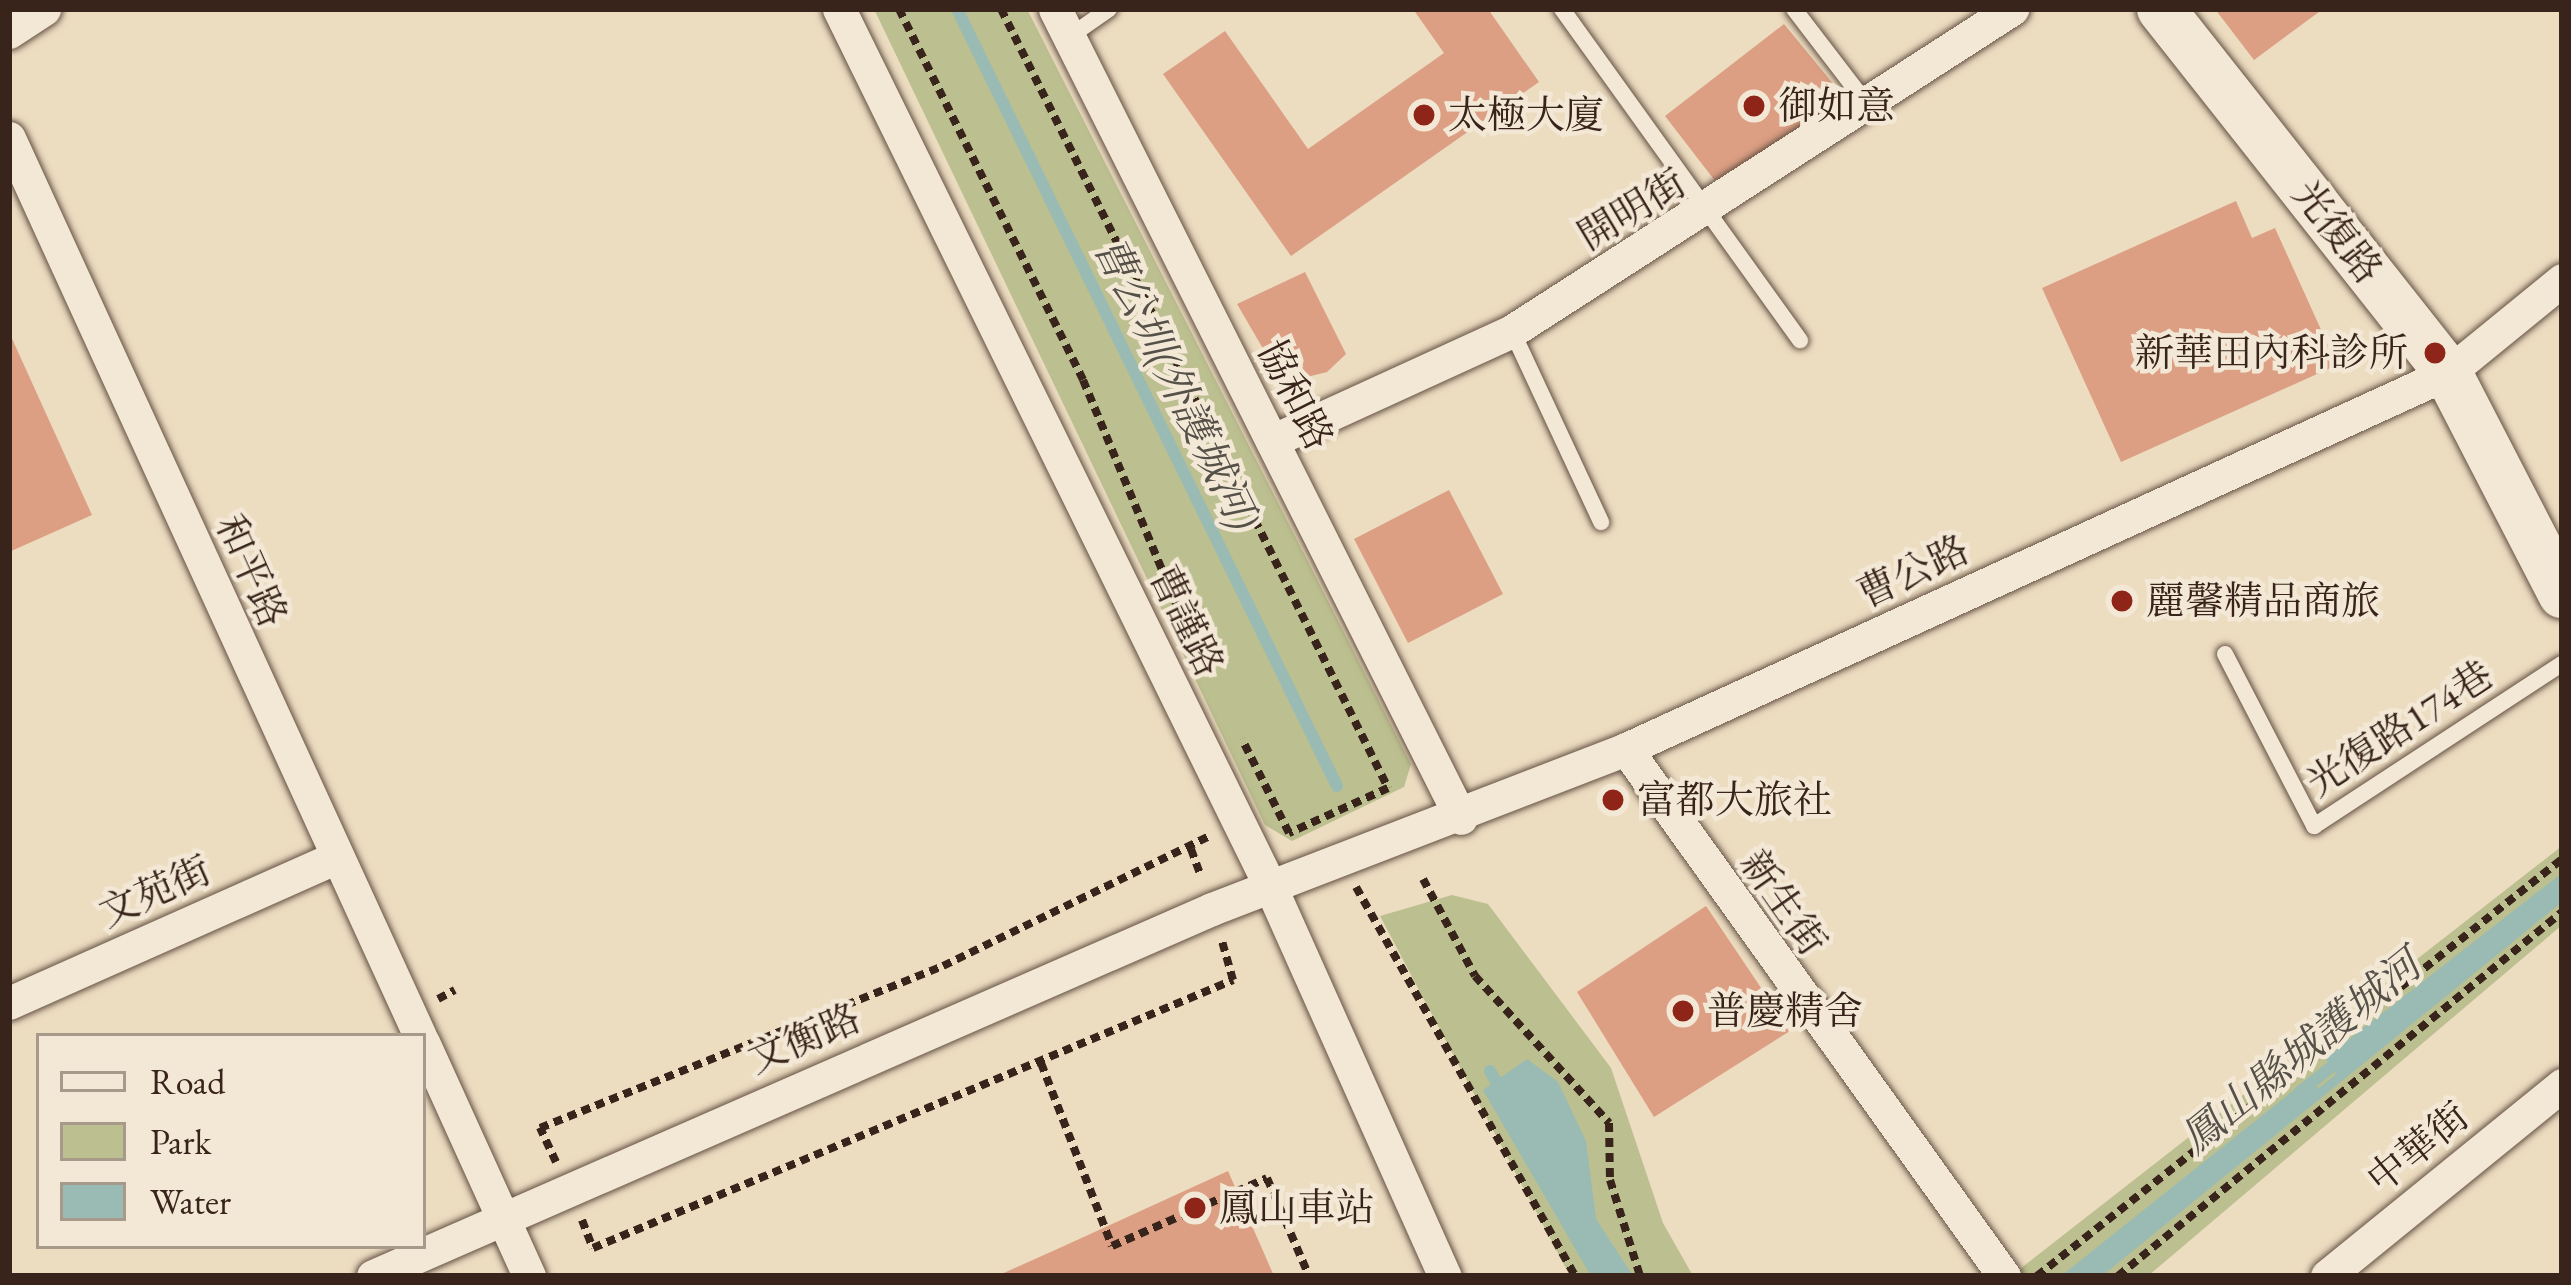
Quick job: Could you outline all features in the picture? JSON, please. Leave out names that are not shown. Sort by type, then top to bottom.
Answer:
[{"type":"street","points":[[9,32],[44,9]]},
{"type":"street","name":"曹謹路","points":[[839,9],[1272,890],[1445,1276]]},
{"type":"street","name":"開明街","points":[[1272,441],[1512,331],[1715,209],[2012,9]]},
{"type":"street","name":"光復路","points":[[2161,9],[2448,373],[2562,594]]},
{"type":"street","name":"協和路","points":[[1062,23],[1461,818]]},
{"type":"street","name":"和平路","points":[[9,138],[419,1033]]},
{"type":"street","name":"曹公路","points":[[1272,890],[1627,749],[2448,373],[2562,280]]},
{"type":"street","name":"新生街","points":[[1627,749],[2003,1276]]},
{"type":"street","name":"文苑街","points":[[9,1003],[335,858]]},
{"type":"street","name":"文衡路","points":[[373,1276],[503,1216],[1272,890]]},
{"type":"street","name":"和平路","points":[[426,1048],[529,1276]]},
{"type":"street","name":"中華街","points":[[2327,1276],[2562,1085]]},
{"type":"lane","points":[[1062,23],[1109,9]]},
{"type":"lane","points":[[1562,9],[1715,209],[1800,340]]},
{"type":"lane","points":[[1794,9],[1867,104]]},
{"type":"lane","points":[[1512,331],[1600,522]]},
{"type":"lane","name":"光復路174巷","points":[[2225,654],[2314,826],[2562,664]]},
{"type":"path","points":[[898,9],[1083,380],[1189,633]]},
{"type":"path","points":[[1001,9],[1388,788],[1289,833],[1230,719]]},
{"type":"path","points":[[540,1127],[943,967],[1191,849]]},
{"type":"path","points":[[2037,1276],[2562,859]]},
{"type":"path","points":[[1344,865],[1575,1276]]},
{"type":"path","points":[[1423,879],[1475,976],[1609,1123],[1610,1180],[1640,1276]]},
{"type":"path","points":[[2118,1276],[2562,912]]},
{"type":"path","points":[[593,1248],[1233,980]]},
{"type":"path","points":[[1041,1063],[1112,1246],[1267,1178],[1309,1276]]},
{"type":"green space","points":[[874,9],[1027,9],[1411,764],[1404,787],[1292,841],[1265,825]]},
{"type":"green space","points":[[2562,846],[2562,925],[2148,1276],[2011,1276]]},
{"type":"green space","points":[[1452,895],[1488,904],[1611,1068],[1663,1223],[1693,1276],[1570,1276],[1380,916]]},
{"type":"water","points":[[2562,873],[2562,902],[2102,1276],[2061,1276],[2304,1082],[2319,1088],[2336,1074],[2325,1058]]},
{"type":"water","points":[[1527,1059],[1558,1082],[1586,1141],[1596,1219],[1633,1276],[1591,1276],[1483,1090]]},
{"type":"building","name":"太極大廈","points":[[1413,9],[1488,9],[1539,82],[1291,256],[1163,74],[1225,31],[1308,149],[1444,53]]},
{"type":"building","points":[[2215,9],[2323,9],[2254,60]]},
{"type":"building","name":"御如意","points":[[1784,24],[1844,97],[1719,186],[1665,116]]},
{"type":"building","points":[[2236,201],[2252,238],[2275,228],[2337,365],[2121,462],[2042,288]]},
{"type":"building","points":[[1305,272],[1346,354],[1327,372],[1283,383],[1237,304]]},
{"type":"building","points":[[9,332],[92,515],[9,552]]},
{"type":"building","points":[[1449,490],[1503,594],[1408,643],[1354,539]]},
{"type":"building","name":"普慶精舍","points":[[1706,906],[1790,1031],[1654,1117],[1577,992]]},
{"type":"building","name":"鳳山車站","points":[[1228,1171],[1274,1276],[997,1276],[1064,1246]]},
{"type":"waterway","name":"曹公圳(外護城河)","points":[[957,9],[1337,786]]},
{"type":"waterway","name":"鳳山縣城護城河","points":[[2300,1092],[2340,1060]]},
{"type":"waterway","name":"曹公圳(外護城河)","points":[[1490,1071],[1504,1095]]},
{"type":"place","name":"御如意","points":[[1754,106]]},
{"type":"place","name":"太極大廈","points":[[1424,115]]},
{"type":"place","name":"新華田內科診所","points":[[2435,353]]},
{"type":"place","name":"麗馨精品商旅","points":[[2122,601]]},
{"type":"place","name":"富都大旅社","points":[[1613,800]]},
{"type":"place","name":"普慶精舍","points":[[1683,1011]]},
{"type":"place","name":"鳳山車站","points":[[1195,1208]]}]
